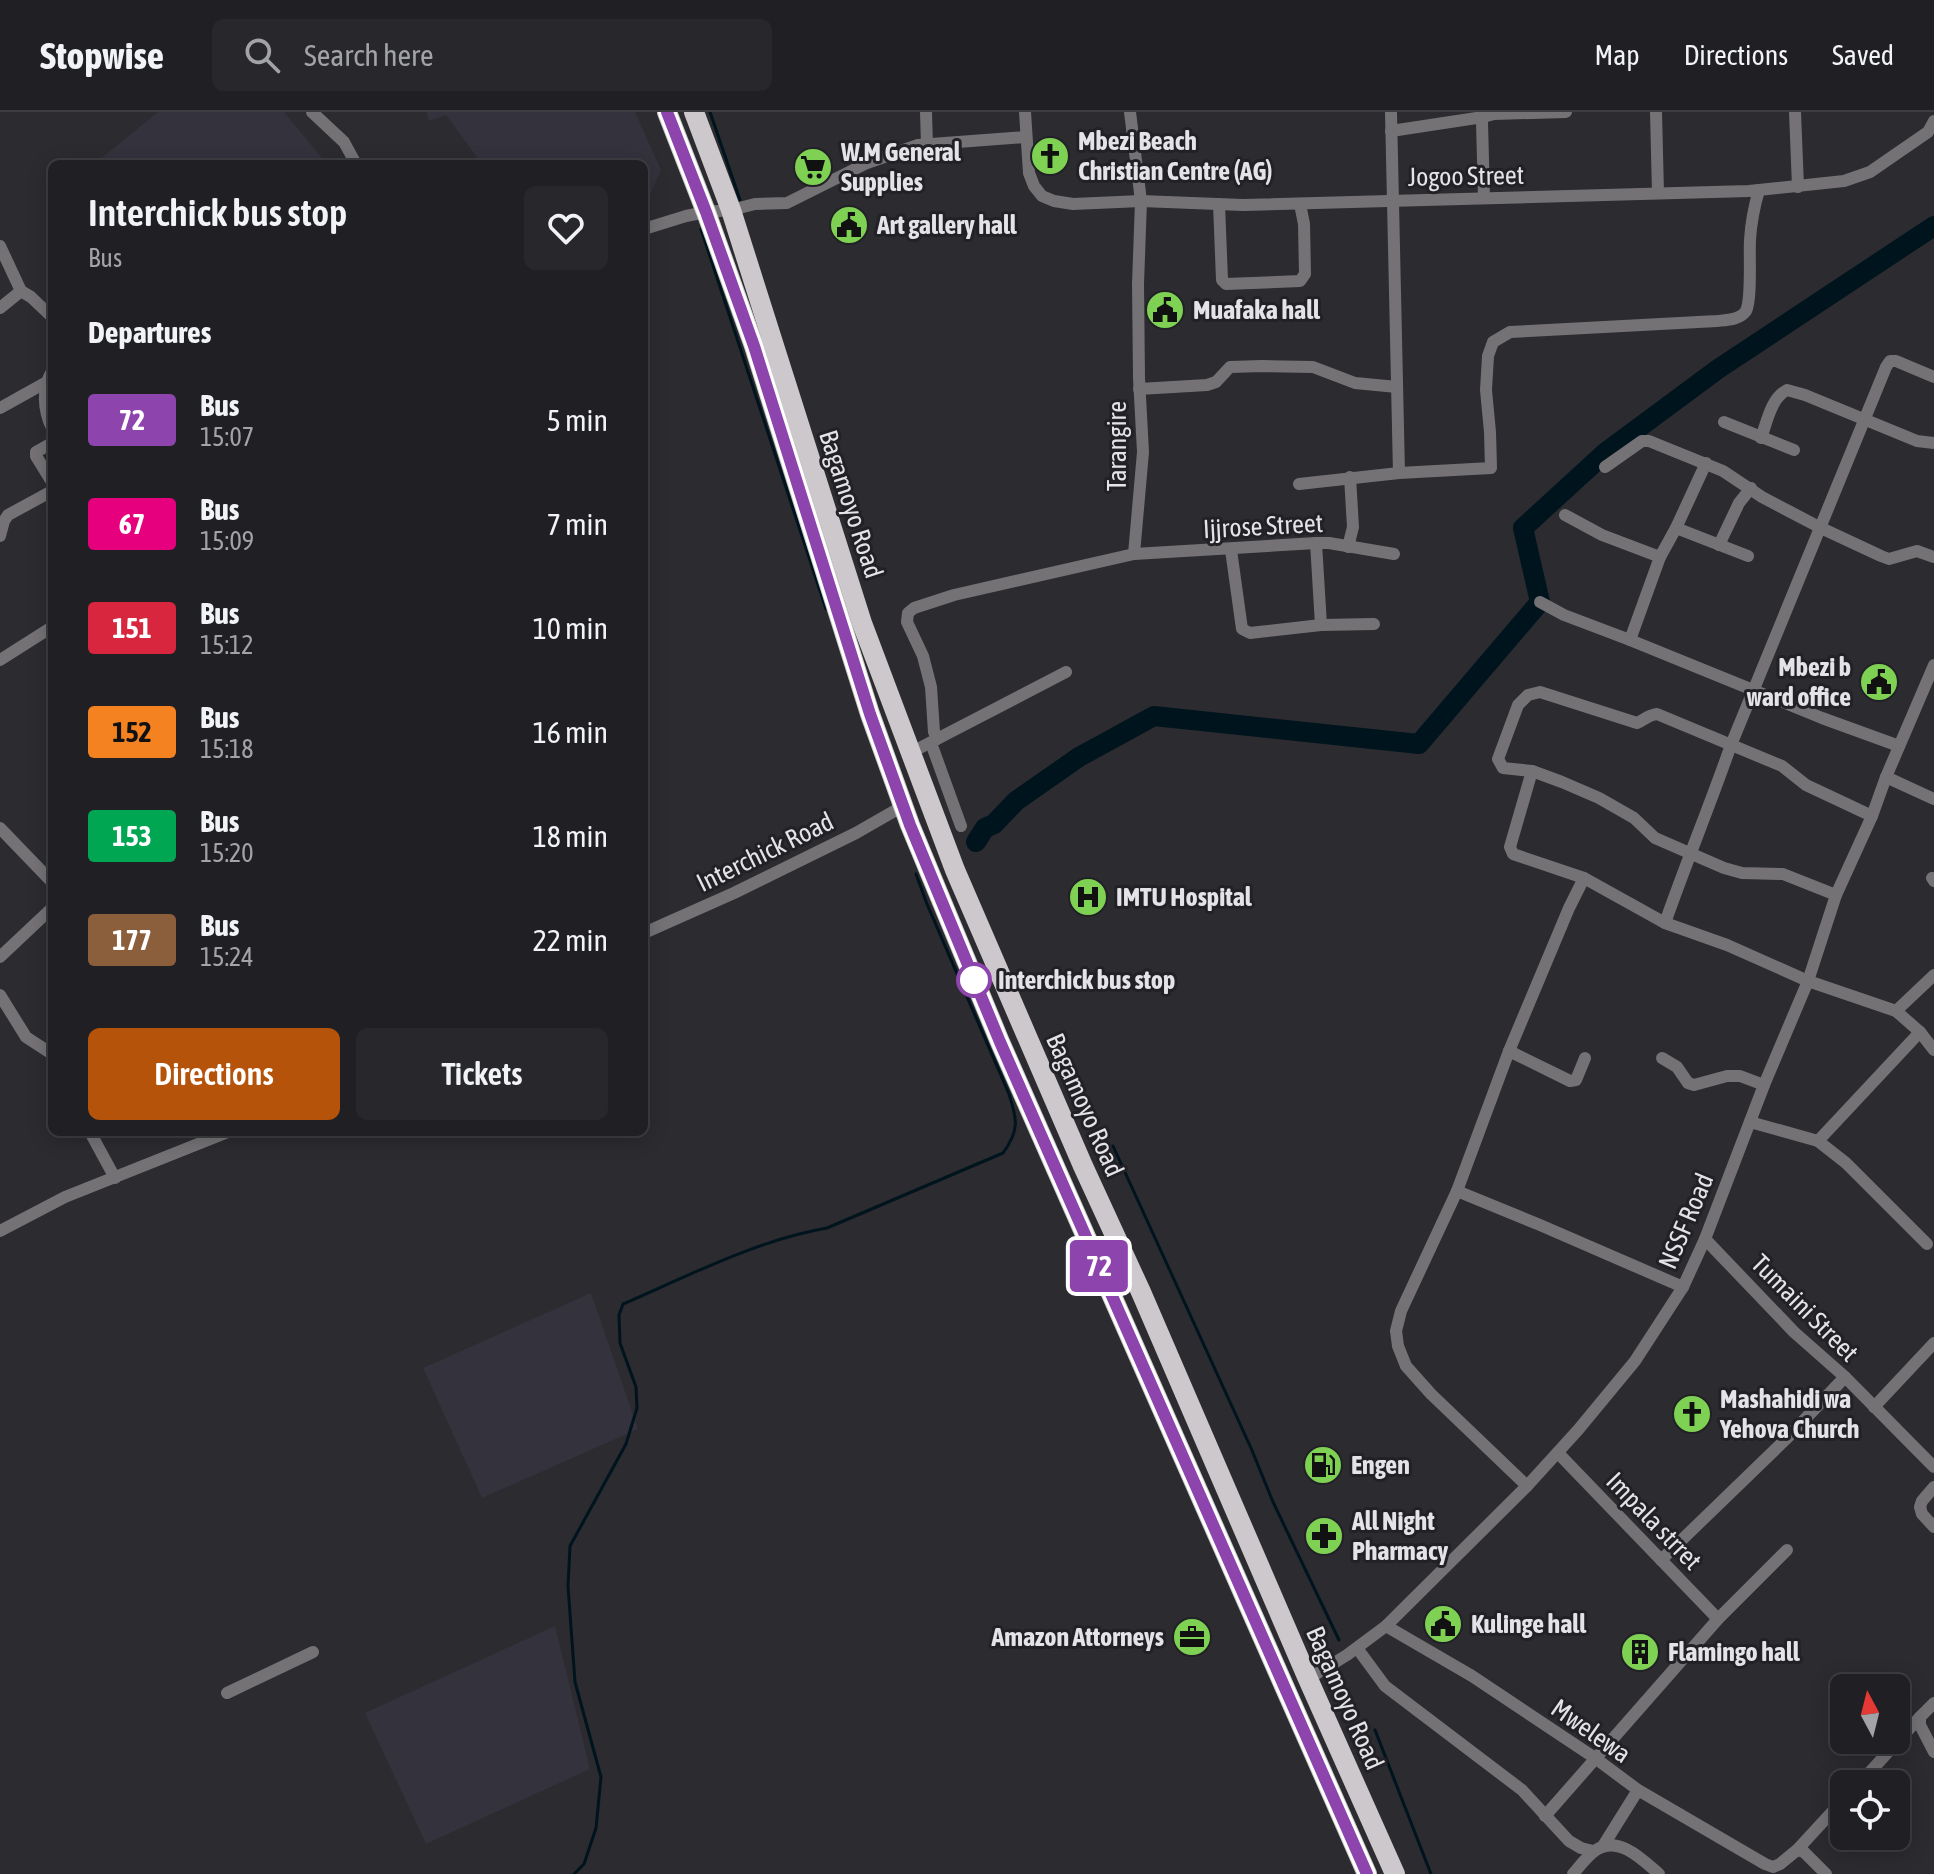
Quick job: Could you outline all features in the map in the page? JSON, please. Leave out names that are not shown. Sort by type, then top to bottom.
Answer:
[{"type":"highway","name":"Bagamoyo Road","points":[[667,112],[754,346],[870,714],[927,867],[1000,1042],[1362,1872]]},
{"type":"highway","name":"Bagamoyo Road","points":[[694,112],[731,210],[862,623],[955,870],[1392,1866]]},
{"type":"street","points":[[312,112],[344,142],[354,160]]},
{"type":"street","points":[[926,112],[927,145]]},
{"type":"street","name":"Jogoo Street","points":[[1025,112],[1029,173],[1034,186],[1042,196],[1073,204],[1141,201],[1300,204],[1798,187],[1858,178],[1928,132],[1934,121]]},
{"type":"street","name":"Tarangire","points":[[1130,112],[1141,201],[1138,284],[1143,452],[1134,554]]},
{"type":"street","points":[[1391,112],[1399,473]]},
{"type":"street","points":[[1391,131],[1494,114],[1566,112]]},
{"type":"street","points":[[1656,112],[1658,193]]},
{"type":"street","points":[[1795,112],[1798,187]]},
{"type":"street","points":[[1483,117],[1484,198]]},
{"type":"street","points":[[648,228],[706,212],[755,204],[787,203],[867,163],[899,151],[958,141],[1026,137]]},
{"type":"street","points":[[1299,484],[1350,477],[1491,468],[1486,390],[1488,356],[1493,342],[1510,332],[1730,320],[1742,314],[1749,301],[1750,240],[1759,190]]},
{"type":"street","points":[[1219,204],[1222,280],[1226,284],[1302,279],[1305,274],[1305,237],[1300,204]]},
{"type":"street","points":[[0,246],[21,291],[48,313]]},
{"type":"street","points":[[0,308],[21,291]]},
{"type":"street","points":[[1665,923],[1731,745],[1886,367],[1890,361],[1896,361],[1934,377]]},
{"type":"street","points":[[1139,389],[1207,385],[1216,382],[1230,367],[1262,366],[1313,367],[1355,383],[1397,387]]},
{"type":"street","points":[[0,408],[45,383],[48,378]]},
{"type":"street","points":[[45,383],[48,417]]},
{"type":"street","points":[[1761,438],[1776,400],[1787,390],[1917,441],[1934,443]]},
{"type":"street","points":[[1724,422],[1794,450]]},
{"type":"street","points":[[1605,467],[1642,441],[1649,441],[1723,471],[1762,497],[1889,559],[1917,551],[1934,557]]},
{"type":"street","points":[[48,445],[36,452],[36,456],[48,476]]},
{"type":"street","points":[[1630,640],[1660,557],[1706,463]]},
{"type":"street","points":[[1348,547],[1353,527],[1350,477]]},
{"type":"street","points":[[1719,545],[1739,503],[1751,488]]},
{"type":"street","points":[[0,536],[8,515],[48,493]]},
{"type":"street","points":[[1565,515],[1602,535],[1660,557]]},
{"type":"street","points":[[1676,528],[1748,556]]},
{"type":"street","points":[[1316,543],[1321,625]]},
{"type":"street","name":"Ijjrose Street","points":[[1134,554],[1316,543],[1394,554]]},
{"type":"street","points":[[1231,550],[1242,629],[1250,633],[1321,625],[1374,624]]},
{"type":"street","points":[[961,826],[934,741],[931,687],[923,656],[907,622],[908,613],[914,608],[954,595],[1134,554]]},
{"type":"street","points":[[1540,602],[1564,615],[1753,691],[1899,746]]},
{"type":"street","points":[[0,660],[48,630]]},
{"type":"street","name":"NSSF Road","points":[[1308,1679],[1386,1626],[1527,1486],[1635,1361],[1683,1287],[1808,981],[1836,895],[1899,746],[1930,689],[1934,665]]},
{"type":"street","points":[[910,753],[1066,672]]},
{"type":"street","points":[[1836,895],[1783,874],[1742,873],[1724,868],[1655,838],[1634,818],[1599,798],[1532,771],[1503,768],[1498,759],[1518,705],[1528,695],[1540,692],[1637,723],[1657,714],[1782,766],[1806,785],[1872,816]]},
{"type":"street","points":[[1532,771],[1510,847],[1513,854],[1584,878],[1665,923],[1727,945],[1808,981],[1896,1011],[1920,1032],[1934,1050]]},
{"type":"street","points":[[1886,777],[1934,799]]},
{"type":"street","name":"Interchick Road","points":[[648,931],[734,893],[856,833],[903,806]]},
{"type":"street","points":[[0,828],[48,878]]},
{"type":"street","points":[[1527,1486],[1406,1366],[1396,1331],[1401,1311],[1457,1191],[1509,1051],[1584,878]]},
{"type":"street","points":[[0,957],[48,912]]},
{"type":"street","points":[[1896,1011],[1934,975]]},
{"type":"street","points":[[0,995],[26,1037],[48,1049]]},
{"type":"street","points":[[1818,1141],[1920,1032]]},
{"type":"street","points":[[1509,1051],[1570,1081],[1576,1080],[1585,1058]]},
{"type":"street","points":[[1662,1058],[1677,1067],[1688,1083],[1694,1085],[1727,1076],[1740,1076],[1764,1085]]},
{"type":"street","points":[[1750,1122],[1818,1141],[1846,1163],[1927,1244]]},
{"type":"street","points":[[92,1136],[115,1178]]},
{"type":"street","points":[[0,1231],[65,1197],[218,1136]]},
{"type":"street","points":[[1457,1191],[1683,1287]]},
{"type":"street","name":"Tumaini Street","points":[[1705,1239],[1794,1332],[1845,1377],[1934,1467]]},
{"type":"street","points":[[1874,1407],[1934,1343]]},
{"type":"street","points":[[1661,1560],[1845,1377]]},
{"type":"street","name":"Impala strret","points":[[1558,1453],[1718,1619]]},
{"type":"street","points":[[1934,1487],[1920,1507],[1934,1527]]},
{"type":"street","points":[[1545,1816],[1718,1619],[1787,1550]]},
{"type":"street","name":"Mwelewa","points":[[1386,1626],[1472,1676],[1638,1790],[1773,1867],[1797,1850]]},
{"type":"street","points":[[1357,1648],[1385,1686],[1522,1790],[1569,1841],[1581,1848],[1619,1846],[1630,1850],[1659,1874]]},
{"type":"street","points":[[227,1693],[313,1652]]},
{"type":"street","points":[[1872,1770],[1934,1703]]},
{"type":"street","points":[[1920,1717],[1920,1725],[1934,1752]]},
{"type":"street","points":[[1573,1874],[1598,1849],[1638,1790]]},
{"type":"street","points":[[1826,1874],[1804,1852],[1797,1850],[1830,1814]]},
{"type":"street","points":[[1362,1872],[1392,1866]]},
{"type":"shaded area","points":[[158,112],[284,112],[324,160],[99,160]]},
{"type":"shaded area","points":[[426,112],[635,112],[661,170],[648,200],[648,160],[479,160],[446,115],[429,121]]},
{"type":"shaded area","points":[[591,1293],[638,1429],[482,1498],[423,1368]]},
{"type":"shaded area","points":[[555,1626],[590,1769],[426,1844],[365,1713]]},
{"type":"waterway","points":[[710,112],[740,200]]},
{"type":"waterway","points":[[976,842],[985,828],[994,824],[1016,801],[1079,757],[1154,716],[1419,744],[1540,602],[1523,528],[1606,452],[1718,369],[1934,226]]},
{"type":"waterway","points":[[701,229],[826,609]]},
{"type":"waterway","points":[[574,1874],[584,1864],[596,1828],[601,1777],[575,1682],[568,1586],[570,1546],[626,1444],[637,1408],[636,1387],[620,1343],[619,1315],[623,1304],[749,1250],[827,1228],[1003,1153],[1012,1138],[1015,1118],[1009,1094],[916,874]]},
{"type":"waterway","points":[[1113,1146],[1273,1502],[1339,1640]]},
{"type":"waterway","points":[[1375,1730],[1431,1874]]},
{"type":"bus line","name":"72","points":[[667,112],[754,346],[870,714],[910,825],[1000,1042],[1367,1874]]},
{"type":"place","name":"Mbezi Beach Christian Centre (AG)","points":[[1050,156]]},
{"type":"place","name":"W.M General Supplies","points":[[813,167]]},
{"type":"place","name":"Art gallery hall","points":[[849,225]]},
{"type":"place","name":"Muafaka hall","points":[[1165,310]]},
{"type":"place","name":"Mbezi b ward office","points":[[1879,682]]},
{"type":"place","name":"IMTU Hospital","points":[[1088,897]]},
{"type":"place","name":"Interchick bus stop","points":[[974,980]]},
{"type":"place","name":"Mashahidi wa Yehova Church","points":[[1692,1414]]},
{"type":"place","name":"Engen","points":[[1323,1465]]},
{"type":"place","name":"All Night Pharmacy","points":[[1324,1536]]},
{"type":"place","name":"Kulinge hall","points":[[1443,1624]]},
{"type":"place","name":"Amazon Attorneys","points":[[1192,1637]]},
{"type":"place","name":"Flamingo hall","points":[[1640,1652]]}]
